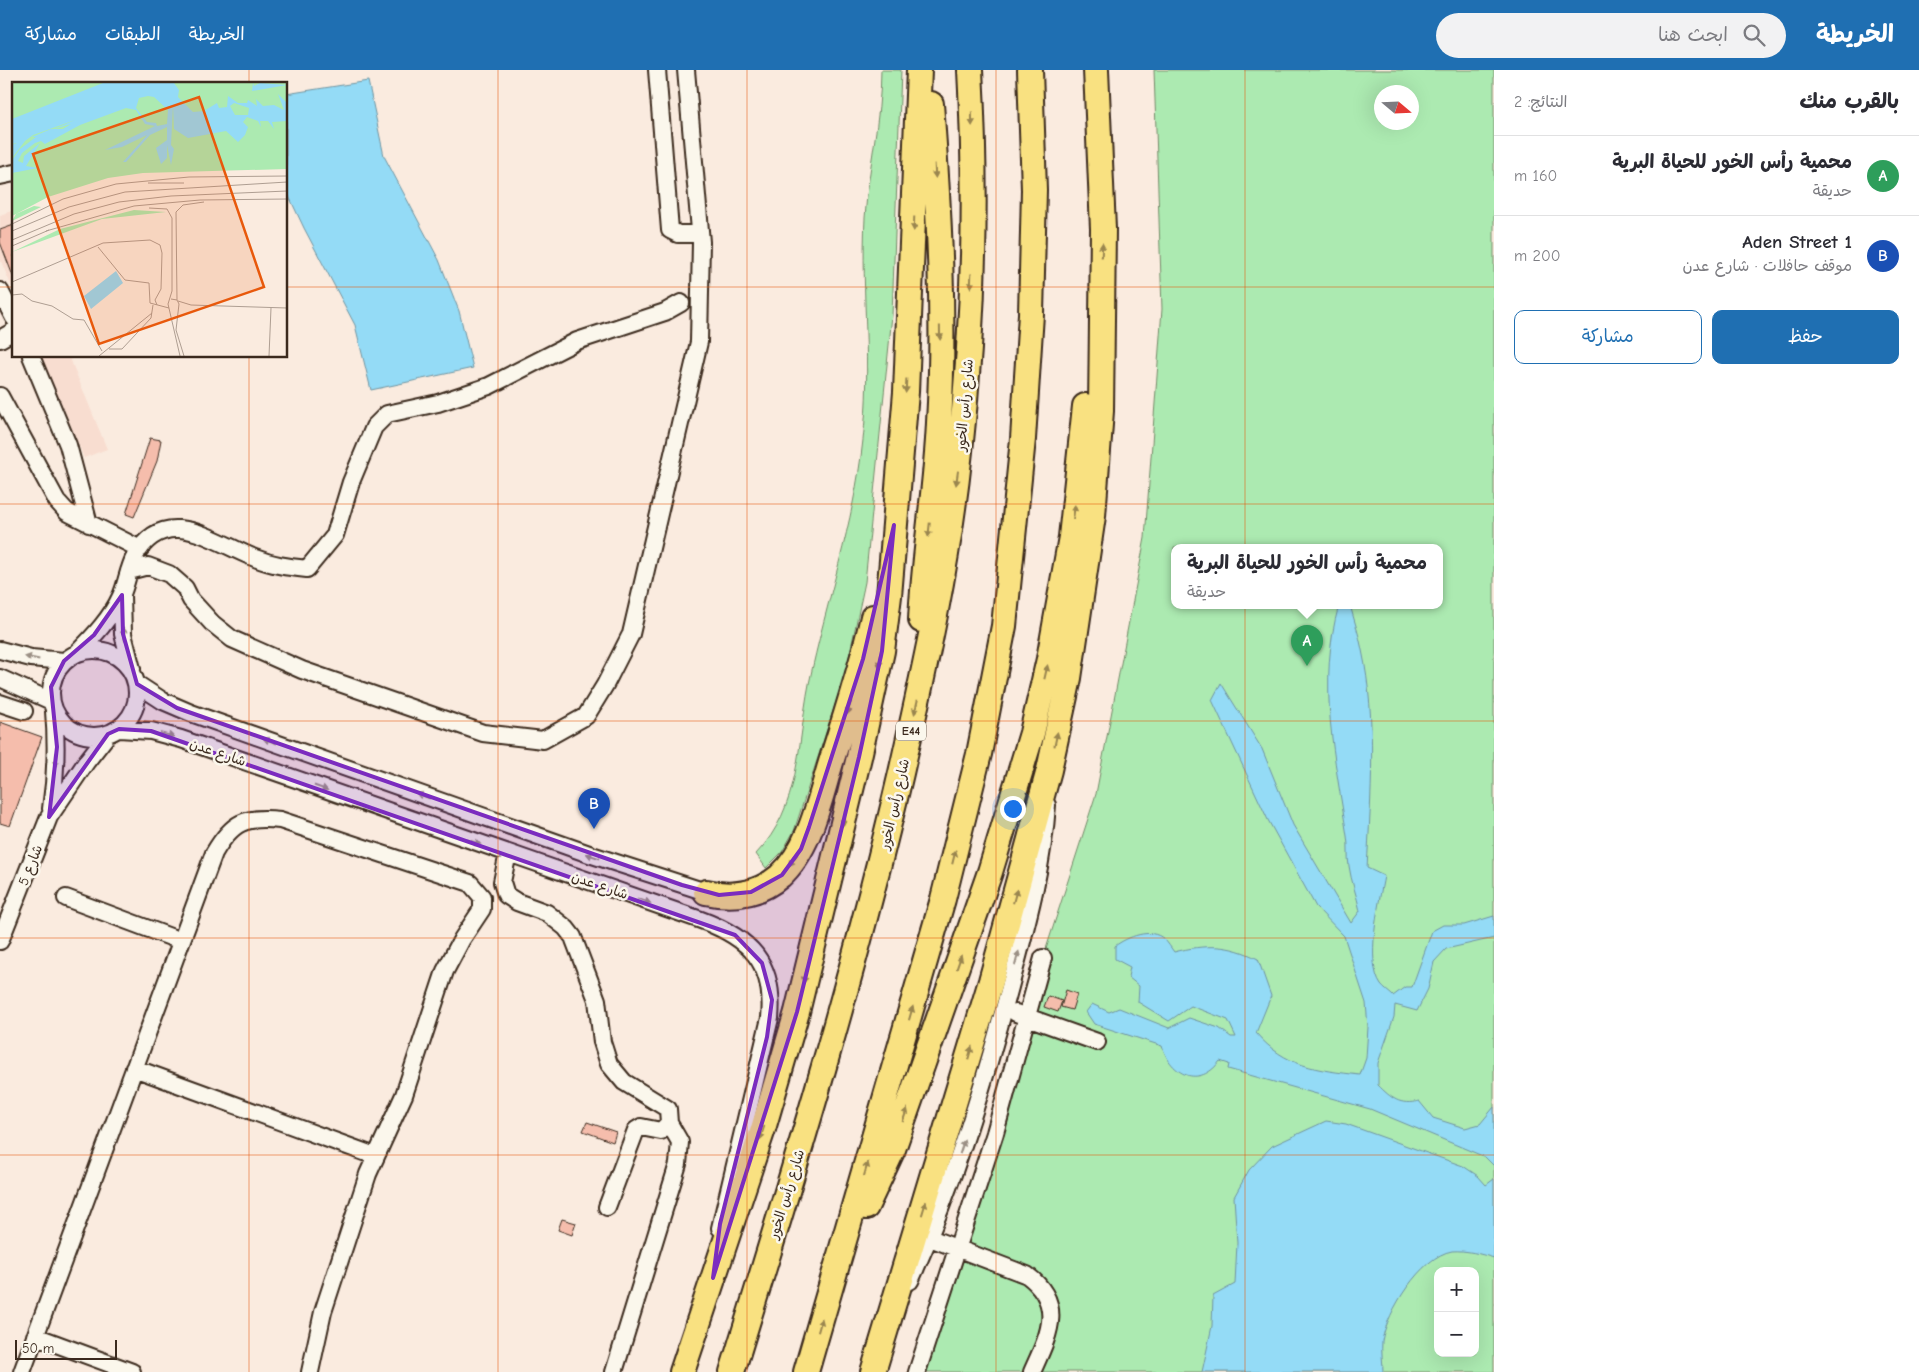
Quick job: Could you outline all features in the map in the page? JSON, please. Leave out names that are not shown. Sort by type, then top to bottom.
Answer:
[{"type":"highway","points":[[682,1372],[763,1129],[794,1021],[859,757],[882,651],[890,596],[894,525],[906,392],[919,70]]},
{"type":"highway","points":[[922,683],[921,617],[941,380],[937,202],[929,70]]},
{"type":"highway","name":"شارع رأس الخور","points":[[732,1372],[862,936],[922,683],[960,453],[967,376],[973,213],[970,70]]},
{"type":"highway","points":[[806,1372],[943,900],[984,728],[1004,626],[1023,440],[1031,314],[1034,180],[1030,70]]},
{"type":"highway","points":[[873,1372],[989,990],[1049,770],[1070,678],[1093,516],[1101,411],[1102,168],[1096,70]]},
{"type":"highway","points":[[846,1237],[870,1202],[893,1149],[990,872],[1032,733],[1049,659],[1071,537],[1090,361],[1101,298]]},
{"type":"highway","points":[[706,892],[731,896],[762,888],[782,874],[801,849],[820,798],[863,659],[894,525]]},
{"type":"street","points":[[656,70],[670,230],[678,234],[700,234]]},
{"type":"street","points":[[129,571],[148,566],[169,574],[185,588],[191,600],[212,623],[232,639],[302,670],[483,733],[543,740],[586,716],[605,685],[631,634],[699,342],[700,234],[686,70]]},
{"type":"street","points":[[0,291],[12,314]]},
{"type":"street","points":[[122,595],[123,634],[135,679],[137,701],[131,717],[114,732],[96,737],[83,736],[61,722],[53,706],[51,687],[55,673],[109,616],[122,595],[129,571],[140,549],[159,531],[189,529],[255,558],[283,567],[307,569],[335,535],[351,482],[370,436],[374,427],[387,414],[438,403],[489,386],[577,341],[666,312],[681,303]]},
{"type":"street","points":[[0,339],[12,331]]},
{"type":"street","points":[[32,358],[68,444],[89,524]]},
{"type":"street","points":[[0,396],[49,490],[67,512],[140,549]]},
{"type":"street","points":[[0,650],[31,658],[71,657],[93,649],[109,652],[123,660],[135,679]]},
{"type":"street","points":[[0,678],[53,706]]},
{"type":"street","name":"شارع عدن","points":[[135,679],[163,701],[191,714],[592,856],[706,892]]},
{"type":"street","points":[[0,703],[24,711]]},
{"type":"street","name":"شارع 5","points":[[49,817],[56,764],[53,706]]},
{"type":"street","name":"شارع عدن","points":[[114,732],[151,731],[181,739],[722,928],[746,944],[762,963],[770,986],[770,1018],[720,1224],[714,1278]]},
{"type":"street","name":"شارع 5","points":[[0,941],[49,817],[87,761],[114,732]]},
{"type":"street","points":[[890,1321],[930,1238],[953,1175],[1004,1008],[1037,881],[1046,826],[1049,770]]},
{"type":"street","points":[[22,1372],[214,853],[225,834],[241,822],[257,817],[280,820],[464,881],[475,886],[482,897],[482,909],[462,939],[445,971],[404,1095],[375,1156],[323,1312],[310,1372]]},
{"type":"street","points":[[508,853],[502,882],[506,895],[517,902],[547,913],[566,928],[573,938],[593,986],[602,1042],[609,1064],[624,1082],[668,1109],[669,1123],[680,1142],[678,1164],[614,1372]]},
{"type":"street","points":[[66,898],[181,941]]},
{"type":"street","points":[[917,1372],[995,1133],[1043,958]]},
{"type":"street","points":[[1004,1008],[1097,1042]]},
{"type":"street","points":[[134,1068],[375,1156]]},
{"type":"street","points":[[607,1207],[636,1130],[644,1128],[658,1132],[669,1123]]},
{"type":"street","points":[[930,1238],[1027,1275],[1044,1293],[1050,1308],[1051,1324],[1032,1372]]},
{"type":"street","points":[[35,1336],[132,1372]]},
{"type":"highlighted area","points":[[894,525],[882,651],[859,757],[797,1012],[713,1278],[720,1224],[767,1037],[772,1000],[762,963],[735,935],[151,731],[119,729],[108,734],[49,817],[57,747],[51,687],[64,661],[94,635],[122,595],[123,634],[137,684],[177,708],[682,885],[719,895],[751,892],[782,875],[801,849],[863,659]]},
{"type":"shaded area","points":[[12,211],[12,287],[0,259],[0,215]]},
{"type":"shaded area","points":[[42,358],[70,358],[107,449],[84,458]]},
{"type":"green space","points":[[881,70],[901,70],[892,315],[865,582],[846,671],[794,831],[782,852],[766,868],[756,854],[771,836],[782,816],[795,774],[809,684],[859,471],[866,413],[867,385],[864,274],[865,218],[879,107]]},
{"type":"green space","points":[[1154,70],[1494,70],[1494,1372],[913,1372],[1096,794],[1145,538],[1162,309]]},
{"type":"water","points":[[368,81],[384,156],[439,260],[459,311],[473,368],[371,390],[355,325],[288,194],[288,94]]},
{"type":"water","points":[[1338,609],[1351,609],[1361,644],[1370,704],[1372,759],[1367,868],[1384,876],[1374,948],[1376,975],[1381,985],[1393,996],[1405,987],[1412,987],[1432,931],[1443,925],[1464,925],[1494,916],[1494,938],[1446,949],[1434,962],[1428,989],[1417,1011],[1395,1005],[1394,1017],[1378,1063],[1378,1085],[1396,1100],[1401,1102],[1419,1101],[1433,1118],[1465,1128],[1480,1124],[1494,1107],[1494,1166],[1485,1157],[1370,1109],[1228,1069],[1229,1064],[1220,1061],[1212,1070],[1203,1075],[1186,1075],[1172,1065],[1162,1046],[1094,1024],[1086,1012],[1092,1004],[1109,1012],[1119,1008],[1169,1028],[1189,1018],[1219,1028],[1231,1037],[1236,1037],[1228,1020],[1191,1006],[1169,1021],[1138,1002],[1139,986],[1128,977],[1130,967],[1115,959],[1115,946],[1132,937],[1153,934],[1159,935],[1174,952],[1207,947],[1237,950],[1258,959],[1271,996],[1256,1033],[1278,1053],[1290,1060],[1330,1071],[1360,1075],[1366,1058],[1368,1027],[1366,1003],[1344,936],[1316,907],[1268,820],[1212,700],[1221,683],[1262,749],[1293,825],[1351,923],[1360,911],[1348,862],[1348,840],[1330,721],[1329,663]]},
{"type":"water","points":[[1326,1121],[1346,1124],[1463,1166],[1478,1176],[1486,1185],[1494,1179],[1494,1258],[1468,1252],[1452,1251],[1440,1255],[1418,1274],[1398,1301],[1385,1329],[1382,1341],[1383,1372],[1202,1372],[1212,1326],[1213,1296],[1235,1284],[1237,1243],[1234,1197],[1249,1170],[1272,1146]]},
{"type":"building","points":[[12,226],[12,273],[0,242],[0,230]]},
{"type":"building","points":[[150,438],[161,440],[157,461],[134,517],[126,514]]},
{"type":"building","points":[[0,722],[42,737],[10,826],[0,823]]},
{"type":"building","points":[[1066,990],[1077,994],[1072,1010],[1061,1007]]},
{"type":"building","points":[[1048,996],[1062,1001],[1058,1012],[1044,1007]]},
{"type":"building","points":[[587,1122],[616,1132],[613,1142],[583,1131]]},
{"type":"building","points":[[562,1219],[576,1223],[572,1235],[558,1230]]},
{"type":"place","name":"محمية رأس الخور للحياة البرية","points":[[1307,666]]},
{"type":"place","name":"Aden Street 1","points":[[594,829]]}]
